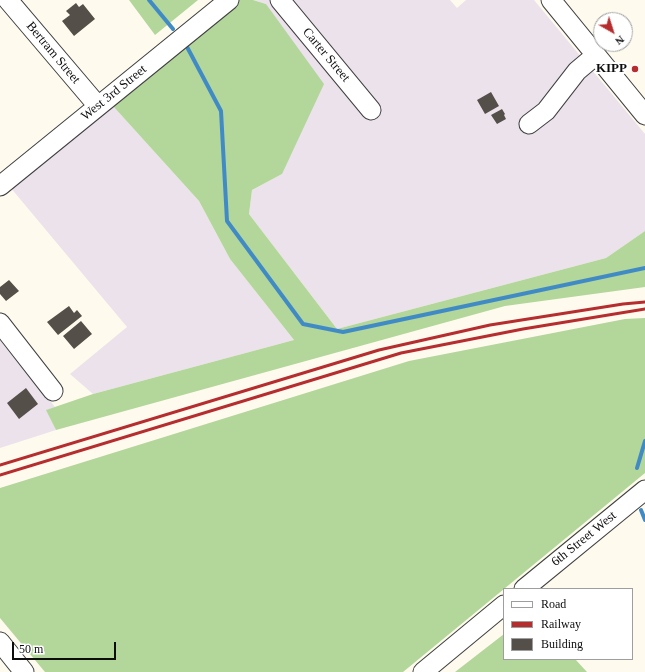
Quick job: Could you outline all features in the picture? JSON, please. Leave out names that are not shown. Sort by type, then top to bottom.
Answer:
[{"type":"street","name":"Bertram Street","points":[[8,0],[98,106]]},
{"type":"street","name":"West 3rd Street","points":[[0,186],[229,0]]},
{"type":"street","name":"Carter Street","points":[[280,0],[371,110]]},
{"type":"street","points":[[550,0],[645,115]]},
{"type":"street","points":[[529,124],[546,111],[577,71],[596,55]]},
{"type":"street","points":[[0,323],[53,391]]},
{"type":"street","name":"6th Street West","points":[[525,588],[645,490]]},
{"type":"street","points":[[423,672],[503,606]]},
{"type":"street","points":[[0,642],[24,672]]},
{"type":"shaded area","points":[[253,0],[450,0],[457,8],[466,0],[534,0],[645,134],[645,231],[606,258],[337,329],[249,214],[252,190],[282,174],[266,4]]},
{"type":"shaded area","points":[[113,106],[199,201],[230,259],[294,340],[93,394],[70,374],[127,327],[10,187]]},
{"type":"shaded area","points":[[0,336],[55,407],[47,410],[56,430],[0,448]]},
{"type":"green space","points":[[129,0],[198,0],[155,35]]},
{"type":"green space","points":[[238,0],[253,0],[266,4],[324,84],[282,174],[252,190],[249,214],[337,329],[606,258],[645,231],[645,287],[505,306],[56,430],[46,410],[93,394],[294,340],[230,259],[199,201],[113,106]]},
{"type":"green space","points":[[645,318],[645,473],[505,588],[503,588],[503,590],[403,672],[45,672],[0,618],[0,488],[409,361],[625,319]]},
{"type":"green space","points":[[503,635],[503,660],[576,660],[587,672],[455,672]]},
{"type":"building","points":[[76,3],[79,7],[83,4],[95,19],[74,36],[62,21],[70,15],[66,11]]},
{"type":"building","points":[[491,92],[499,106],[485,114],[477,100]]},
{"type":"building","points":[[502,109],[506,119],[497,124],[491,115]]},
{"type":"building","points":[[9,280],[19,291],[6,301],[0,294],[0,287]]},
{"type":"building","points":[[69,306],[74,313],[77,310],[82,316],[58,335],[47,322]]},
{"type":"building","points":[[81,321],[92,334],[74,349],[63,336]]},
{"type":"building","points":[[26,388],[38,404],[19,419],[7,403]]},
{"type":"waterway","points":[[149,0],[173,29]]},
{"type":"waterway","points":[[186,45],[221,111],[227,221],[303,324],[343,332],[645,268]]},
{"type":"waterway","points":[[637,468],[645,441]]},
{"type":"waterway","points":[[641,510],[645,520]]},
{"type":"railway","points":[[0,465],[379,350],[490,325],[623,304],[645,302]]},
{"type":"railway","points":[[0,475],[401,353],[523,329],[645,309]]},
{"type":"place","name":"KIPP","points":[[635,69]]}]
